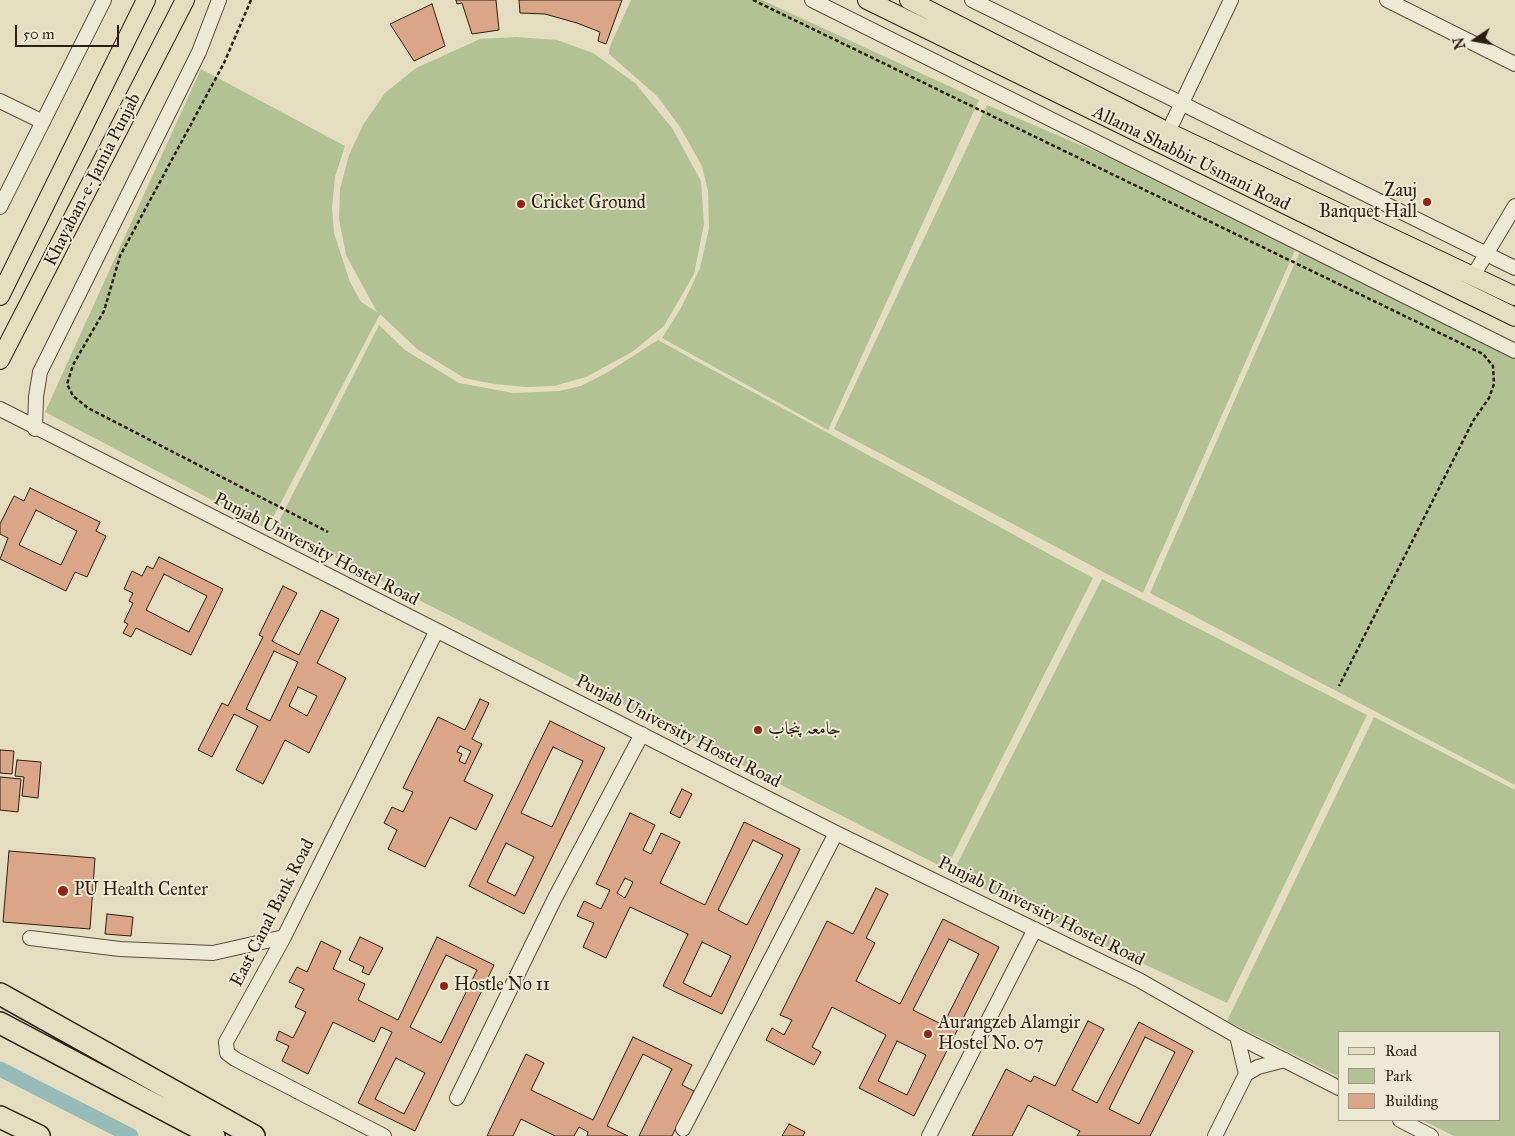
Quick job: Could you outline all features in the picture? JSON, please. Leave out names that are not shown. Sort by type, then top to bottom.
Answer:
[{"type":"highway","points":[[0,994],[254,1136]]},
{"type":"highway","points":[[0,1023],[214,1136]]},
{"type":"highway","points":[[0,1118],[39,1136]]},
{"type":"main road","name":"Khayaban-e-Jamia Punjab","points":[[0,296],[146,0]]},
{"type":"main road","name":"Khayaban-e-Jamia Punjab","points":[[0,360],[185,0]]},
{"type":"main road","name":"Allama Shabbir Usmani Road","points":[[867,0],[1515,317]]},
{"type":"main road","name":"Allama Shabbir Usmani Road","points":[[909,0],[1168,132],[1515,296]]},
{"type":"street","points":[[0,207],[104,0]]},
{"type":"street","points":[[35,428],[36,397],[40,372],[195,60],[219,0]]},
{"type":"street","points":[[812,0],[1515,351]]},
{"type":"street","points":[[972,0],[1182,105],[1487,252],[1515,268]]},
{"type":"street","points":[[1168,132],[1230,0]]},
{"type":"street","points":[[1387,0],[1515,64]]},
{"type":"street","points":[[0,101],[43,122]]},
{"type":"street","points":[[1473,276],[1515,206]]},
{"type":"street","name":"Punjab University Hostel Road","points":[[0,409],[436,632],[836,833],[1139,980],[1237,1036],[1338,1087]]},
{"type":"street","name":"East Canal Bank Road","points":[[384,1136],[227,1053],[226,1042],[284,937],[436,632]]},
{"type":"street","points":[[457,1098],[555,898],[642,734]]},
{"type":"street","points":[[683,1129],[836,833]]},
{"type":"street","points":[[929,1136],[1034,929]]},
{"type":"street","points":[[30,938],[120,949],[213,953],[284,937]]},
{"type":"street","points":[[1237,1036],[1246,1074]]},
{"type":"street","points":[[1215,1136],[1246,1074],[1265,1065],[1285,1060]]},
{"type":"street","points":[[1402,1121],[1431,1136]]},
{"type":"path","points":[[251,0],[224,63],[120,256],[104,311],[73,365],[67,384],[73,396],[88,408],[328,532]]},
{"type":"path","points":[[753,0],[1483,354],[1492,366],[1494,384],[1489,398],[1474,421],[1340,686]]},
{"type":"green space","points":[[631,0],[762,0],[979,100],[828,430],[662,338],[681,308],[700,268],[709,228],[708,191],[702,166],[680,127],[657,96],[609,54],[610,46]]},
{"type":"green space","points":[[516,37],[557,40],[593,53],[635,83],[672,128],[701,181],[704,224],[694,274],[664,326],[632,352],[586,377],[554,386],[526,387],[494,384],[464,378],[417,349],[380,314],[267,529],[45,412],[201,69],[345,146],[335,177],[332,208],[334,233],[350,282],[361,302],[377,312],[346,255],[339,219],[340,189],[349,155],[363,125],[385,93],[416,68],[480,39]]},
{"type":"green space","points":[[987,105],[1300,239],[1143,593],[834,429]]},
{"type":"green space","points":[[1301,249],[1515,350],[1515,785],[1150,593]]},
{"type":"green space","points":[[379,325],[405,350],[459,383],[513,393],[559,391],[581,386],[608,372],[658,340],[1093,578],[946,869],[276,527]]},
{"type":"green space","points":[[1102,579],[1367,715],[1227,1003],[952,874]]},
{"type":"green space","points":[[1374,717],[1515,790],[1515,1136],[1454,1136],[1424,1121],[1500,1121],[1500,1031],[1338,1031],[1338,1076],[1227,1021]]},
{"type":"building","points":[[456,0],[496,0],[499,30],[472,34],[462,3],[457,4]]},
{"type":"building","points":[[519,0],[622,0],[606,44],[598,41],[600,32],[577,23],[545,14],[520,13]]},
{"type":"building","points":[[432,4],[445,46],[414,61],[390,24]]},
{"type":"building","points":[[30,488],[100,522],[96,531],[106,536],[87,577],[75,572],[66,591],[0,559],[8,538],[0,534],[0,524],[14,496],[24,501]],"holes":[[[36,510],[77,531],[61,565],[19,545]]]},
{"type":"building","points":[[159,557],[223,589],[191,655],[136,628],[131,637],[123,633],[128,624],[124,622],[133,603],[129,601],[133,593],[124,589],[132,571],[142,576],[147,566],[153,569]],"holes":[[[164,574],[207,596],[189,632],[146,610]]]},
{"type":"building","points":[[283,586],[297,593],[272,641],[299,655],[321,610],[339,619],[317,663],[346,678],[309,753],[285,740],[263,784],[236,770],[258,726],[234,714],[212,757],[198,750],[222,703],[228,706],[263,637],[259,635]],"holes":[[[274,651],[298,662],[270,721],[246,709]],[[298,687],[317,696],[307,716],[289,706]]]},
{"type":"building","points":[[480,699],[489,703],[472,739],[482,744],[464,781],[493,795],[476,830],[450,817],[425,867],[388,849],[397,830],[384,823],[392,807],[403,812],[413,792],[403,788],[438,717],[465,730]],"holes":[[[460,746],[471,751],[465,764],[459,761],[462,754],[457,752]]]},
{"type":"building","points":[[550,721],[605,748],[524,914],[469,886]],"holes":[[[553,747],[583,761],[552,827],[521,813]],[[506,843],[534,857],[515,896],[487,882]]]},
{"type":"building","points":[[0,750],[14,751],[12,774],[0,773]]},
{"type":"building","points":[[17,760],[41,762],[38,798],[22,796],[24,777],[15,776]]},
{"type":"building","points":[[0,777],[21,779],[18,812],[0,810]]},
{"type":"building","points":[[682,789],[692,794],[680,818],[670,813]]},
{"type":"building","points":[[630,813],[655,825],[643,850],[651,854],[661,833],[680,842],[660,883],[705,905],[744,822],[800,849],[722,1014],[663,986],[688,934],[630,907],[606,958],[583,947],[594,923],[577,916],[584,901],[601,909],[610,890],[596,884]],"holes":[[[753,840],[783,855],[747,925],[718,910]],[[625,878],[633,882],[625,898],[617,893]],[[702,942],[731,956],[711,997],[683,983]]]},
{"type":"building","points":[[9,851],[95,858],[90,929],[3,922]]},
{"type":"building","points":[[876,888],[888,894],[866,938],[875,943],[856,981],[900,1004],[943,919],[999,947],[914,1116],[859,1088],[886,1035],[832,1007],[812,1047],[821,1052],[814,1065],[766,1040],[772,1028],[784,1035],[792,1020],[780,1015],[827,921],[853,934]],"holes":[[[949,939],[979,954],[943,1025],[913,1010]],[[897,1041],[926,1055],[907,1095],[878,1081]]]},
{"type":"building","points":[[107,914],[133,917],[131,936],[105,934]]},
{"type":"building","points":[[360,937],[383,948],[369,975],[362,972],[364,967],[349,960]]},
{"type":"building","points":[[437,937],[494,965],[415,1131],[358,1103],[392,1032],[381,1027],[374,1042],[333,1022],[308,1074],[282,1061],[289,1046],[276,1040],[279,1031],[293,1038],[306,1012],[295,1007],[304,989],[289,982],[297,967],[307,972],[321,941],[341,951],[333,969],[365,984],[358,1000],[398,1020]],"holes":[[[446,955],[477,970],[441,1043],[410,1027]],[[396,1058],[425,1073],[404,1114],[375,1099]]]},
{"type":"building","points":[[1088,1021],[1104,1029],[1072,1090],[1097,1103],[1139,1022],[1193,1051],[1150,1136],[1077,1136],[1080,1131],[1028,1105],[1012,1136],[972,1136],[1006,1069],[1031,1082],[1034,1076],[1055,1086]],"holes":[[[1145,1037],[1175,1052],[1139,1124],[1109,1109]]]},
{"type":"building","points":[[633,1037],[692,1065],[682,1085],[694,1091],[672,1136],[639,1136],[672,1069],[643,1054],[607,1126],[628,1136],[587,1136],[588,1132],[579,1127],[574,1136],[555,1136],[521,1119],[513,1136],[487,1136],[526,1054],[544,1063],[531,1090],[593,1120]]},
{"type":"building","points":[[789,1124],[805,1132],[803,1136],[782,1136]]},
{"type":"waterway","points":[[0,1069],[131,1136]]},
{"type":"place","name":"Zauj Banquet Hall","points":[[1427,202]]},
{"type":"place","name":"Cricket Ground","points":[[521,204]]},
{"type":"place","name":"جامعہ پنجاب","points":[[758,730]]},
{"type":"place","name":"PU Health Center","points":[[63,891]]},
{"type":"place","name":"Hostle No 11","points":[[444,986]]},
{"type":"place","name":"Aurangzeb Alamgir Hostel No. 07","points":[[928,1034]]}]
